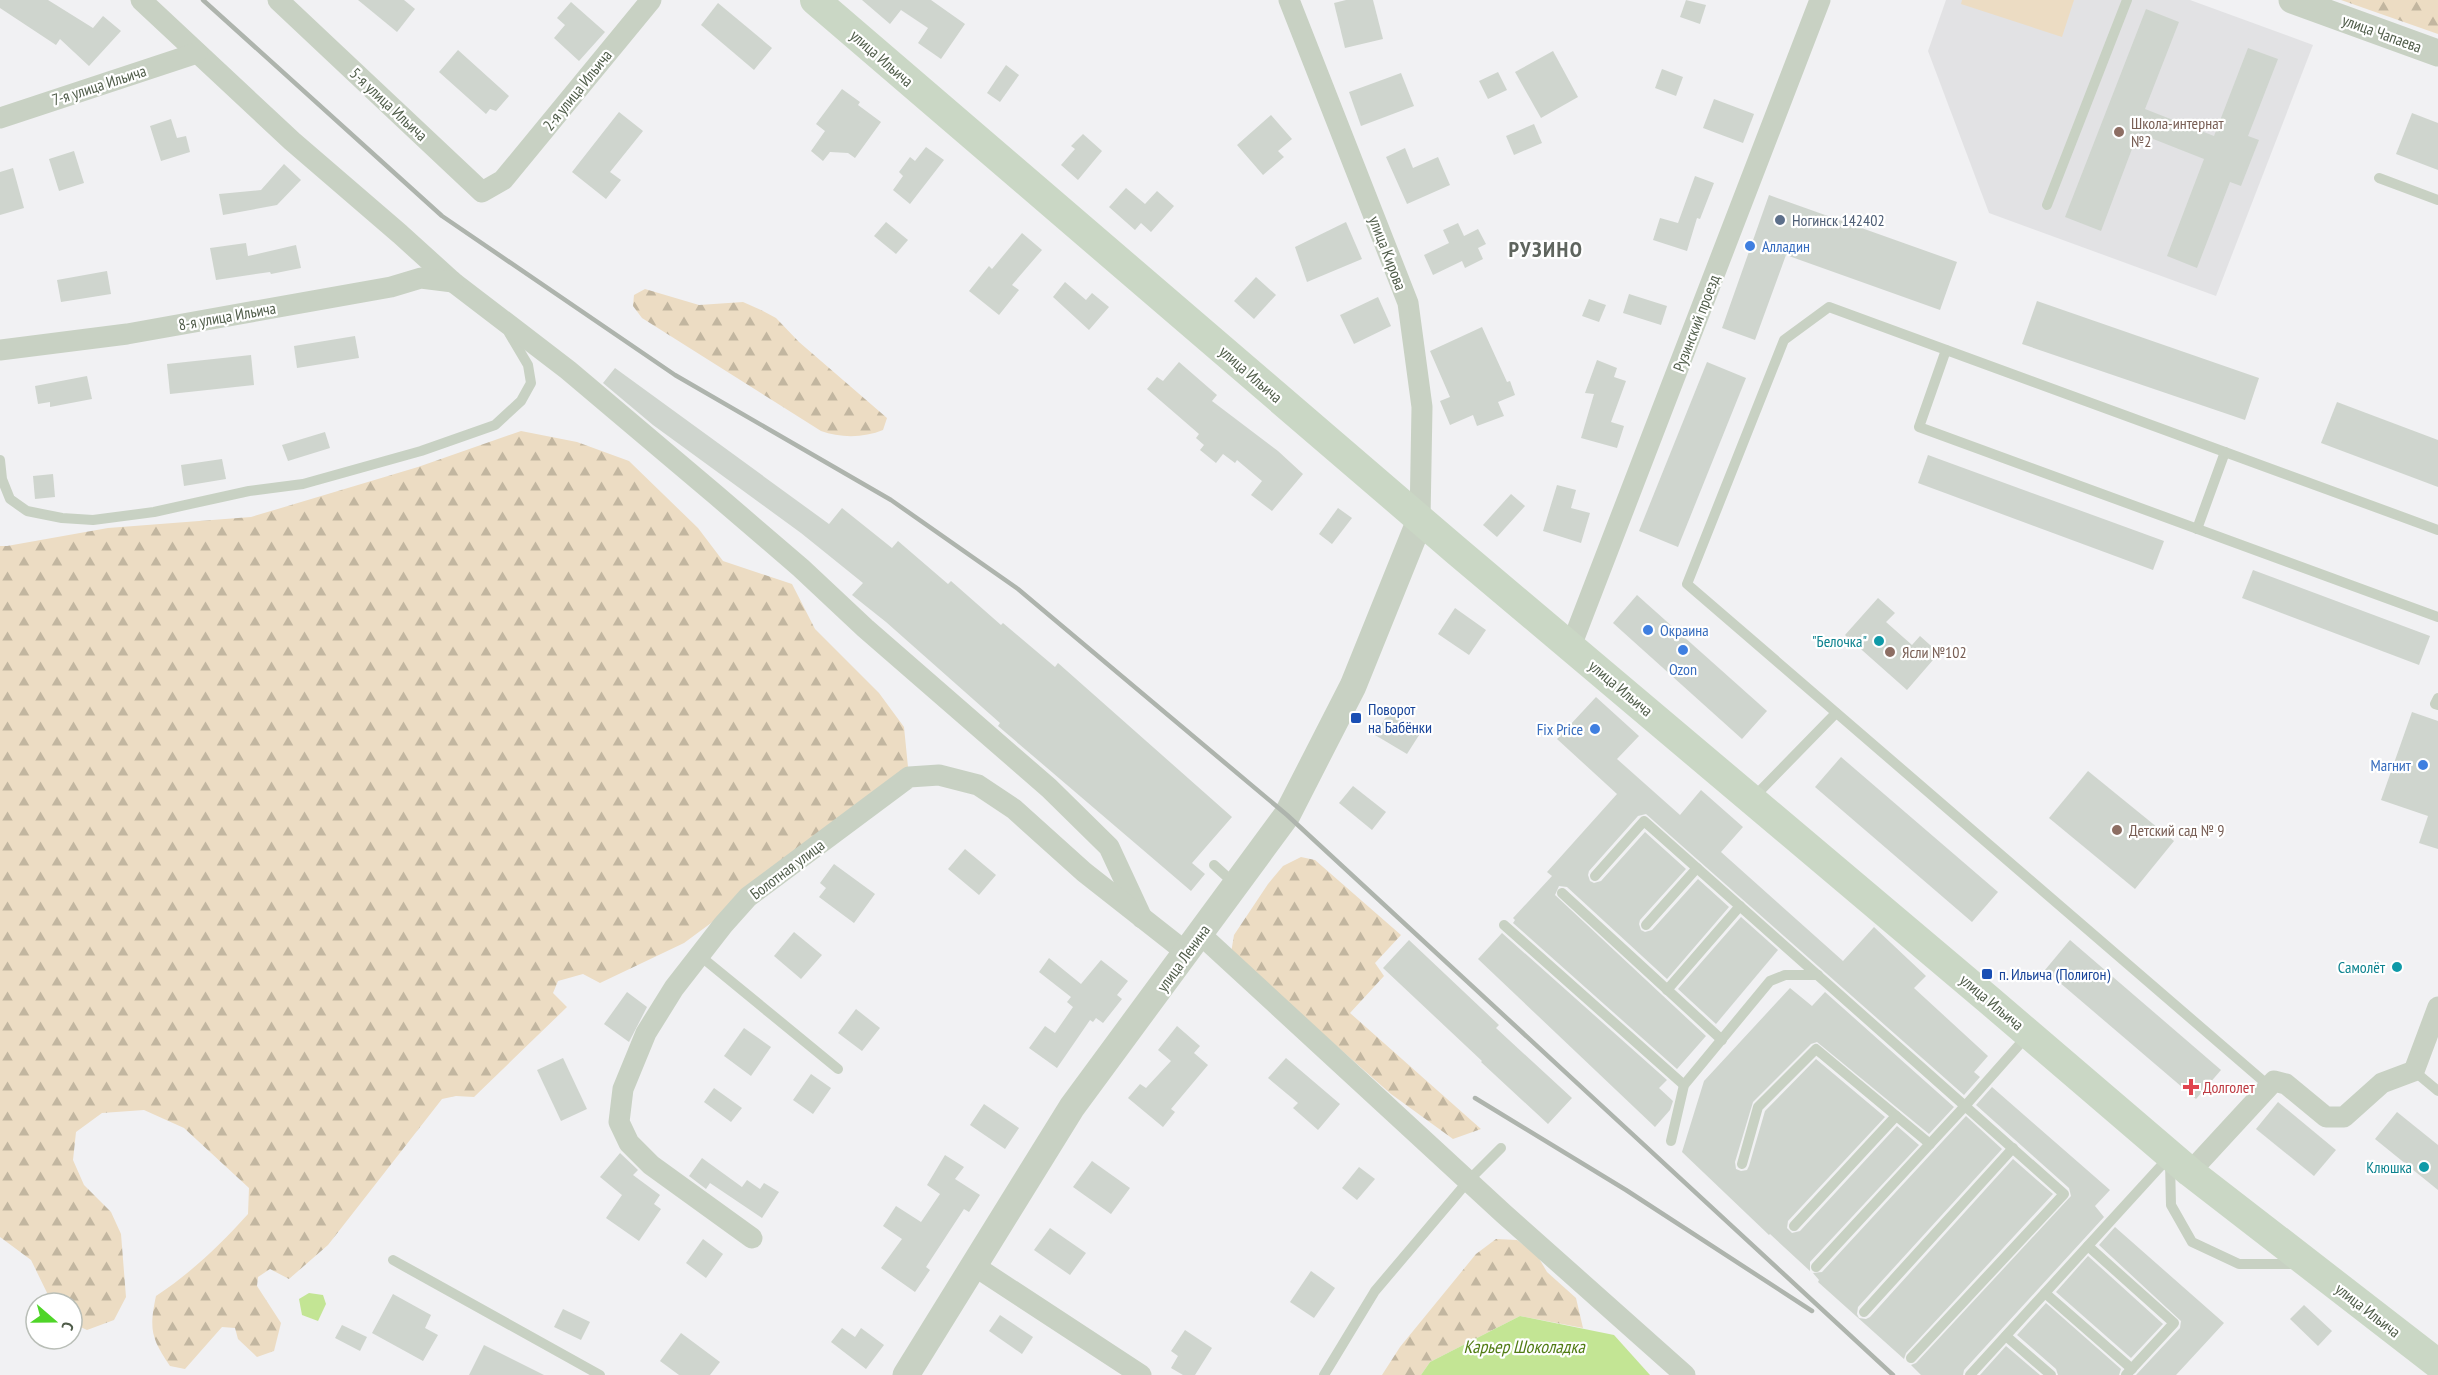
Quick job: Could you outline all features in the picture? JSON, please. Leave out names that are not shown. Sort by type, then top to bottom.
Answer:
[{"type":"main road","name":"улица Ильича","points":[[815,0],[1420,520],[2180,1164],[2438,1364]]},
{"type":"street","points":[[141,0],[292,141],[453,282],[611,405],[801,568],[865,628],[1049,788],[1109,847],[1142,918]]},
{"type":"street","name":"5-я улица Ильича","points":[[278,0],[482,192],[503,180]]},
{"type":"street","name":"2-я улица Ильича","points":[[503,180],[651,0]]},
{"type":"street","name":"улица Кирова","points":[[1289,0],[1408,303],[1422,407],[1420,520]]},
{"type":"street","name":"Рузинский проезд","points":[[1571,646],[1820,0]]},
{"type":"street","name":"улица Чапаева","points":[[2292,0],[2438,52]]},
{"type":"street","name":"7-я улица Ильича","points":[[0,118],[197,53]]},
{"type":"street","name":"8-я улица Ильича","points":[[0,350],[127,334],[391,287],[421,278],[453,282]]},
{"type":"street","name":"улица Ленина","points":[[906,1375],[1072,1107],[1287,815],[1348,696],[1420,520]]},
{"type":"street","name":"Болотная улица","points":[[752,1238],[651,1165],[629,1143],[620,1122],[623,1089],[646,1033],[699,955],[748,897],[909,777],[939,775],[978,785],[1014,809],[1084,872],[1142,918],[1193,944],[1469,1180],[1685,1375]]},
{"type":"street","points":[[2180,1164],[2274,1081],[2286,1084],[2326,1117],[2344,1117],[2382,1083],[2414,1071],[2438,1007]]},
{"type":"street","points":[[973,1265],[1141,1375]]},
{"type":"lane","points":[[2047,205],[2127,0]]},
{"type":"lane","points":[[2379,178],[2438,200]]},
{"type":"lane","points":[[2265,1090],[1687,584],[1784,340],[1829,307],[2438,530]]},
{"type":"lane","points":[[0,460],[2,479],[10,500],[27,511],[93,520],[154,512],[249,491],[313,481],[421,451],[495,425],[520,401],[531,383],[528,365],[502,320]]},
{"type":"lane","points":[[1946,350],[1919,427],[2438,617]]},
{"type":"lane","points":[[2197,529],[2225,452]]},
{"type":"lane","points":[[2438,698],[2436,704],[2438,705]]},
{"type":"lane","points":[[1752,799],[1836,713]]},
{"type":"lane","points":[[1594,876],[1644,821],[2064,1194],[1911,1358]]},
{"type":"lane","points":[[1214,865],[1236,886]]},
{"type":"lane","points":[[1646,925],[1697,868]]},
{"type":"lane","points":[[1562,893],[1722,1040]]},
{"type":"lane","points":[[1667,990],[1740,906]]},
{"type":"lane","points":[[1504,925],[1684,1085]]},
{"type":"lane","points":[[699,955],[838,1069]]},
{"type":"lane","points":[[1671,1141],[1684,1085],[1770,981],[1785,975],[1818,975]]},
{"type":"lane","points":[[1816,1267],[2029,1034]]},
{"type":"lane","points":[[1742,1164],[1758,1107],[1816,1049],[1930,1144]]},
{"type":"lane","points":[[2414,1071],[2438,1091]]},
{"type":"lane","points":[[1794,1226],[1896,1116]]},
{"type":"lane","points":[[1324,1375],[1376,1291],[1469,1180],[1501,1148]]},
{"type":"lane","points":[[1864,1312],[2013,1148]]},
{"type":"lane","points":[[1970,1375],[2088,1246],[2180,1164]]},
{"type":"lane","points":[[2180,1164],[2171,1205],[2192,1242],[2239,1264],[2309,1264]]},
{"type":"lane","points":[[2045,1293],[2129,1372],[2174,1323],[2088,1246]]},
{"type":"lane","points":[[393,1260],[600,1375]]},
{"type":"lane","points":[[2006,1336],[2051,1375]]},
{"type":"shaded area","name":"Школа-интернат №2","points":[[1946,0],[2190,0],[2313,45],[2216,296],[1989,213],[1928,51]]},
{"type":"green space","points":[[1962,0],[2074,0],[2062,37],[1961,4]]},
{"type":"green space","points":[[2341,0],[2438,0],[2438,34]]},
{"type":"green space","points":[[645,289],[699,305],[743,302],[776,318],[799,342],[887,418],[883,430],[868,435],[852,436],[821,431],[642,318],[633,306],[634,295]]},
{"type":"green space","points":[[521,431],[577,442],[629,461],[698,528],[723,561],[792,584],[815,629],[879,693],[904,727],[909,777],[684,943],[600,983],[583,974],[558,981],[553,993],[567,1007],[474,1097],[456,1096],[442,1099],[328,1245],[289,1279],[270,1269],[258,1277],[257,1286],[281,1323],[274,1351],[257,1357],[238,1339],[235,1328],[222,1327],[185,1369],[170,1366],[153,1333],[156,1296],[205,1258],[248,1214],[249,1188],[184,1128],[144,1110],[102,1113],[76,1132],[73,1160],[84,1185],[111,1212],[121,1234],[126,1297],[114,1320],[87,1330],[84,1329],[84,1291],[46,1291],[31,1260],[0,1237],[0,546],[108,528],[251,517],[418,467]]},
{"type":"green space","points":[[1301,857],[1315,860],[1401,935],[1375,963],[1384,976],[1350,1013],[1481,1129],[1453,1139],[1391,1094],[1231,953],[1234,935],[1268,884],[1283,866]]},
{"type":"green space","points":[[1496,1239],[1517,1240],[1537,1255],[1547,1272],[1576,1298],[1583,1328],[1520,1316],[1430,1362],[1421,1375],[1382,1375],[1400,1347],[1476,1254]]},
{"type":"water","points":[[309,1293],[323,1295],[326,1304],[318,1321],[302,1315],[299,1299]]},
{"type":"water","name":"Карьер Шоколадка","points":[[1520,1316],[1614,1335],[1650,1375],[1421,1375],[1430,1362]]},
{"type":"building","points":[[0,0],[48,0],[93,28],[103,16],[121,31],[89,66],[60,39],[56,45],[0,8]]},
{"type":"building","points":[[358,0],[404,0],[415,9],[397,32]]},
{"type":"building","points":[[862,0],[931,0],[965,24],[941,59],[918,43],[928,28],[901,10],[890,24]]},
{"type":"building","points":[[1346,0],[1373,0],[1383,39],[1345,48],[1334,3]]},
{"type":"building","points":[[1686,0],[1706,5],[1700,24],[1680,17]]},
{"type":"building","points":[[571,2],[605,32],[579,61],[554,38],[565,25],[557,18]]},
{"type":"building","points":[[718,3],[772,48],[754,70],[701,25]]},
{"type":"building","points":[[2146,9],[2179,22],[2145,109],[2214,136],[2248,48],[2278,59],[2248,136],[2259,140],[2241,186],[2230,182],[2197,268],[2167,256],[2204,159],[2138,133],[2101,231],[2065,217]]},
{"type":"building","points":[[458,50],[509,96],[496,111],[490,109],[486,114],[439,72]]},
{"type":"building","points":[[1553,51],[1578,97],[1541,118],[1515,72]]},
{"type":"building","points":[[1006,65],[1019,75],[1000,102],[987,93]]},
{"type":"building","points":[[1662,69],[1683,77],[1676,96],[1655,88]]},
{"type":"building","points":[[1498,72],[1507,90],[1488,99],[1479,81]]},
{"type":"building","points":[[1401,73],[1414,106],[1361,126],[1349,92]]},
{"type":"building","points":[[842,89],[860,102],[858,105],[881,122],[855,158],[848,153],[830,152],[823,161],[811,151],[825,131],[816,124]]},
{"type":"building","points":[[1714,99],[1754,114],[1743,143],[1703,128]]},
{"type":"building","points":[[619,112],[643,131],[610,172],[621,180],[606,199],[572,172]]},
{"type":"building","points":[[2412,113],[2438,123],[2438,170],[2396,154]]},
{"type":"building","points":[[1271,115],[1292,139],[1278,151],[1284,157],[1263,175],[1237,145]]},
{"type":"building","points":[[171,119],[177,138],[186,136],[190,152],[161,161],[150,126]]},
{"type":"building","points":[[1534,124],[1542,143],[1514,155],[1506,136]]},
{"type":"building","points":[[1083,134],[1102,151],[1078,180],[1061,165],[1075,149],[1071,146]]},
{"type":"building","points":[[926,147],[944,160],[910,204],[893,190],[903,176],[899,172],[910,157],[915,161]]},
{"type":"building","points":[[1405,148],[1413,168],[1438,157],[1450,185],[1407,204],[1386,157]]},
{"type":"building","points":[[74,151],[84,183],[59,191],[49,159]]},
{"type":"building","points":[[284,164],[301,180],[277,205],[223,215],[219,194],[261,190]]},
{"type":"building","points":[[13,168],[24,208],[0,215],[0,172]]},
{"type":"building","points":[[1695,176],[1714,183],[1700,219],[1697,218],[1687,251],[1653,240],[1660,218],[1678,223]]},
{"type":"building","points":[[1126,188],[1145,204],[1157,191],[1174,206],[1151,232],[1141,223],[1135,230],[1109,207]]},
{"type":"building","points":[[1769,195],[1957,262],[1940,310],[1786,255],[1755,340],[1722,328]]},
{"type":"building","points":[[886,222],[908,240],[896,254],[874,236]]},
{"type":"building","points":[[1346,222],[1362,259],[1307,282],[1295,247]]},
{"type":"building","points":[[1458,223],[1464,236],[1478,229],[1486,244],[1478,248],[1483,259],[1465,268],[1462,261],[1433,275],[1424,255],[1449,243],[1443,230]]},
{"type":"building","points":[[1022,233],[1042,250],[1012,285],[1019,290],[999,315],[969,291],[989,266],[992,269]]},
{"type":"building","points":[[246,243],[248,256],[296,245],[301,268],[216,280],[210,248]]},
{"type":"building","points":[[107,271],[111,294],[61,302],[57,280]]},
{"type":"building","points":[[1256,277],[1276,295],[1254,319],[1234,301]]},
{"type":"building","points":[[1065,282],[1086,300],[1092,293],[1109,307],[1089,330],[1053,297]]},
{"type":"building","points":[[1629,294],[1667,306],[1661,325],[1623,313]]},
{"type":"building","points":[[1378,297],[1391,326],[1354,344],[1340,315]]},
{"type":"building","points":[[1589,299],[1606,305],[1599,322],[1582,316]]},
{"type":"building","points":[[2037,301],[2259,378],[2245,420],[2022,344]]},
{"type":"building","points":[[1482,327],[1515,395],[1498,402],[1504,416],[1477,426],[1473,415],[1450,425],[1440,401],[1450,397],[1430,351]]},
{"type":"building","points":[[355,336],[359,358],[297,368],[294,346]]},
{"type":"building","points":[[251,355],[254,385],[170,394],[167,364]]},
{"type":"building","points":[[1597,360],[1617,368],[1614,377],[1626,381],[1611,422],[1624,426],[1617,448],[1581,438],[1594,394],[1585,393]]},
{"type":"building","points":[[1179,362],[1217,395],[1212,401],[1278,451],[1303,474],[1272,511],[1251,495],[1262,481],[1237,460],[1235,463],[1223,454],[1216,463],[1200,450],[1204,445],[1196,438],[1199,434],[1147,389],[1157,377],[1163,381]]},
{"type":"building","points":[[1707,362],[1746,378],[1678,547],[1639,531]]},
{"type":"building","points":[[615,368],[829,524],[842,508],[892,548],[898,541],[948,584],[951,581],[1001,625],[1003,623],[1055,667],[1058,663],[1232,817],[1192,863],[1205,874],[1191,891],[998,726],[1000,723],[886,622],[852,595],[863,583],[801,533],[653,425],[603,383]]},
{"type":"building","points":[[87,376],[92,399],[50,407],[50,402],[38,404],[35,386]]},
{"type":"building","points":[[2337,402],[2438,440],[2438,487],[2321,443]]},
{"type":"building","points":[[325,432],[330,448],[288,461],[282,445]]},
{"type":"building","points":[[1928,455],[2164,541],[2153,570],[1918,483]]},
{"type":"building","points":[[222,459],[226,479],[184,486],[181,465]]},
{"type":"building","points":[[53,474],[55,497],[35,499],[33,476]]},
{"type":"building","points":[[1557,485],[1576,490],[1571,508],[1590,513],[1581,543],[1543,531]]},
{"type":"building","points":[[1511,494],[1525,506],[1497,537],[1483,525]]},
{"type":"building","points":[[1338,508],[1352,518],[1332,544],[1319,534]]},
{"type":"building","points":[[2253,570],[2430,636],[2419,665],[2242,598]]},
{"type":"building","points":[[1637,595],[1767,711],[1742,739],[1613,623]]},
{"type":"building","name":"\"Белочка\"","points":[[1878,598],[1895,613],[1886,622],[1912,645],[1920,636],[1939,653],[1907,690],[1845,635]]},
{"type":"building","points":[[1455,608],[1486,630],[1469,655],[1438,634]]},
{"type":"building","points":[[1596,697],[1639,736],[1617,759],[1680,815],[1701,790],[1743,827],[1721,852],[1843,961],[1874,927],[1926,976],[1914,988],[1988,1056],[1974,1072],[1980,1077],[1964,1095],[1646,814],[1638,816],[1589,871],[1590,881],[1594,883],[1601,881],[1645,832],[1686,869],[1640,920],[1641,930],[1645,932],[1652,930],[1698,879],[1729,907],[1667,979],[1567,887],[1559,886],[1555,895],[1706,1036],[1677,1069],[1513,923],[1515,920],[1513,918],[1552,876],[1547,872],[1617,794],[1557,739]]},
{"type":"building","points":[[1389,712],[1421,732],[1407,754],[1375,735]]},
{"type":"building","points":[[2412,712],[2438,721],[2438,849],[2419,843],[2428,816],[2381,800]]},
{"type":"building","points":[[1841,757],[1998,892],[1972,922],[1815,787]]},
{"type":"building","points":[[2088,771],[2174,841],[2135,889],[2049,818]]},
{"type":"building","points":[[1353,786],[1386,812],[1372,830],[1339,803]]},
{"type":"building","points":[[965,849],[996,875],[979,895],[948,869]]},
{"type":"building","points":[[834,864],[875,894],[854,923],[819,897],[826,888],[820,883]]},
{"type":"building","points":[[1741,917],[1778,950],[1716,1024],[1678,989]]},
{"type":"building","points":[[794,932],[822,955],[801,979],[774,956]]},
{"type":"building","points":[[1502,933],[1667,1080],[1659,1088],[1673,1101],[1670,1110],[1655,1127],[1478,959]]},
{"type":"building","points":[[1409,940],[1499,1025],[1496,1028],[1572,1098],[1548,1124],[1383,968]]},
{"type":"building","points":[[2070,940],[2221,1070],[2196,1099],[2045,970]]},
{"type":"building","points":[[1049,958],[1081,984],[1101,960],[1128,981],[1117,995],[1122,999],[1103,1023],[1096,1018],[1093,1022],[1090,1020],[1057,1068],[1029,1048],[1045,1026],[1055,1033],[1073,1007],[1067,1002],[1071,997],[1039,972]]},
{"type":"building","points":[[1790,988],[1812,1006],[1825,992],[1954,1107],[1929,1134],[1817,1042],[1811,1044],[1753,1102],[1735,1162],[1736,1169],[1741,1171],[1747,1170],[1749,1166],[1765,1111],[1816,1059],[1885,1117],[1788,1221],[1787,1228],[1792,1233],[1800,1231],[1897,1126],[1919,1145],[1810,1262],[1810,1271],[1682,1152],[1704,1081]]},
{"type":"building","points":[[627,992],[647,1007],[629,1042],[604,1024]]},
{"type":"building","points":[[856,1009],[880,1028],[862,1051],[838,1033]]},
{"type":"building","points":[[1177,1026],[1200,1046],[1194,1053],[1208,1065],[1171,1109],[1175,1112],[1163,1127],[1128,1098],[1140,1084],[1146,1088],[1171,1061],[1158,1050]]},
{"type":"building","points":[[744,1028],[771,1047],[751,1076],[724,1056]]},
{"type":"building","points":[[563,1058],[587,1109],[561,1121],[537,1070]]},
{"type":"building","points":[[1286,1058],[1340,1104],[1318,1130],[1293,1108],[1298,1103],[1268,1078]]},
{"type":"building","points":[[811,1074],[831,1088],[813,1114],[793,1100]]},
{"type":"building","points":[[1992,1087],[2110,1190],[2095,1206],[2104,1217],[1964,1370],[1963,1375],[1921,1375],[1911,1365],[1916,1363],[2071,1196],[2069,1188],[1976,1105]]},
{"type":"building","points":[[714,1088],[742,1108],[731,1122],[704,1102]]},
{"type":"building","points":[[2278,1102],[2336,1150],[2314,1176],[2256,1129]]},
{"type":"building","points":[[984,1104],[1019,1128],[1005,1149],[970,1125]]},
{"type":"building","name":"Клюшка","points":[[2397,1112],[2438,1145],[2438,1190],[2375,1139]]},
{"type":"building","points":[[1966,1116],[2002,1149],[1858,1307],[1859,1318],[1870,1317],[2013,1159],[2053,1194],[1906,1353],[1904,1359],[1818,1282],[1819,1280],[1813,1273],[1822,1272]]},
{"type":"building","points":[[620,1153],[638,1170],[633,1175],[660,1195],[654,1204],[661,1209],[639,1241],[606,1218],[622,1195],[600,1177]]},
{"type":"building","points":[[945,1155],[964,1167],[955,1179],[980,1195],[969,1212],[964,1209],[926,1267],[930,1270],[915,1292],[881,1268],[902,1239],[883,1226],[896,1206],[921,1222],[940,1194],[927,1185]]},
{"type":"building","points":[[702,1158],[742,1187],[747,1180],[760,1189],[764,1183],[779,1192],[762,1218],[710,1183],[706,1189],[689,1176]]},
{"type":"building","points":[[1092,1161],[1130,1188],[1111,1214],[1073,1187]]},
{"type":"building","points":[[1359,1167],[1375,1179],[1357,1200],[1342,1188]]},
{"type":"building","points":[[2115,1227],[2224,1323],[2176,1375],[2136,1375],[2180,1328],[2181,1321],[2099,1245]]},
{"type":"building","points":[[1050,1228],[1086,1253],[1070,1275],[1034,1250]]},
{"type":"building","points":[[703,1239],[723,1254],[706,1278],[686,1263]]},
{"type":"building","points":[[2088,1256],[2163,1324],[2131,1358],[2056,1292]]},
{"type":"building","points":[[1311,1271],[1335,1288],[1314,1318],[1290,1302]]},
{"type":"building","points":[[393,1294],[431,1315],[425,1328],[438,1335],[423,1361],[372,1333]]},
{"type":"building","points":[[2046,1303],[2121,1369],[2119,1375],[2058,1375],[2056,1369],[2017,1335]]},
{"type":"building","points":[[2304,1305],[2332,1331],[2318,1346],[2290,1319]]},
{"type":"building","points":[[563,1309],[590,1322],[581,1340],[554,1327]]},
{"type":"building","points":[[1000,1315],[1033,1337],[1022,1354],[989,1331]]},
{"type":"building","points":[[342,1325],[367,1337],[360,1351],[335,1338]]},
{"type":"building","points":[[842,1328],[855,1337],[861,1328],[884,1345],[866,1369],[831,1342]]},
{"type":"building","points":[[1185,1330],[1212,1348],[1195,1375],[1183,1375],[1171,1368],[1178,1356],[1171,1351]]},
{"type":"building","points":[[681,1333],[720,1362],[710,1375],[679,1375],[660,1361]]},
{"type":"building","points":[[484,1345],[544,1375],[469,1375]]},
{"type":"building","points":[[2006,1346],[2040,1375],[1980,1375]]},
{"type":"railway","points":[[203,0],[442,216],[675,375],[891,500],[1018,589],[1287,815],[1893,1375]]},
{"type":"railway","points":[[1475,1098],[1626,1190],[1812,1311]]},
{"type":"place","name":"Школа-интернат №2","points":[[2119,132]]},
{"type":"place","name":"Ногинск 142402","points":[[1780,220]]},
{"type":"place","name":"Алладин","points":[[1750,246]]},
{"type":"place","name":"Окраина","points":[[1648,630]]},
{"type":"place","name":"\"Белочка\"","points":[[1879,641]]},
{"type":"place","name":"Ozon","points":[[1683,650]]},
{"type":"place","name":"Ясли №102","points":[[1890,652]]},
{"type":"place","name":"Поворот на Бабёнки","points":[[1356,718]]},
{"type":"place","name":"Fix Price","points":[[1595,729]]},
{"type":"place","name":"Магнит","points":[[2423,765]]},
{"type":"place","name":"Детский сад № 9","points":[[2117,830]]},
{"type":"place","name":"Самолёт","points":[[2397,967]]},
{"type":"place","name":"п. Ильича (Полигон)","points":[[1987,974]]},
{"type":"place","name":"Долголет","points":[[2191,1087]]},
{"type":"place","name":"Клюшка","points":[[2424,1167]]},
{"type":"district","name":"РУЗИНО","points":[[1546,249]]}]
